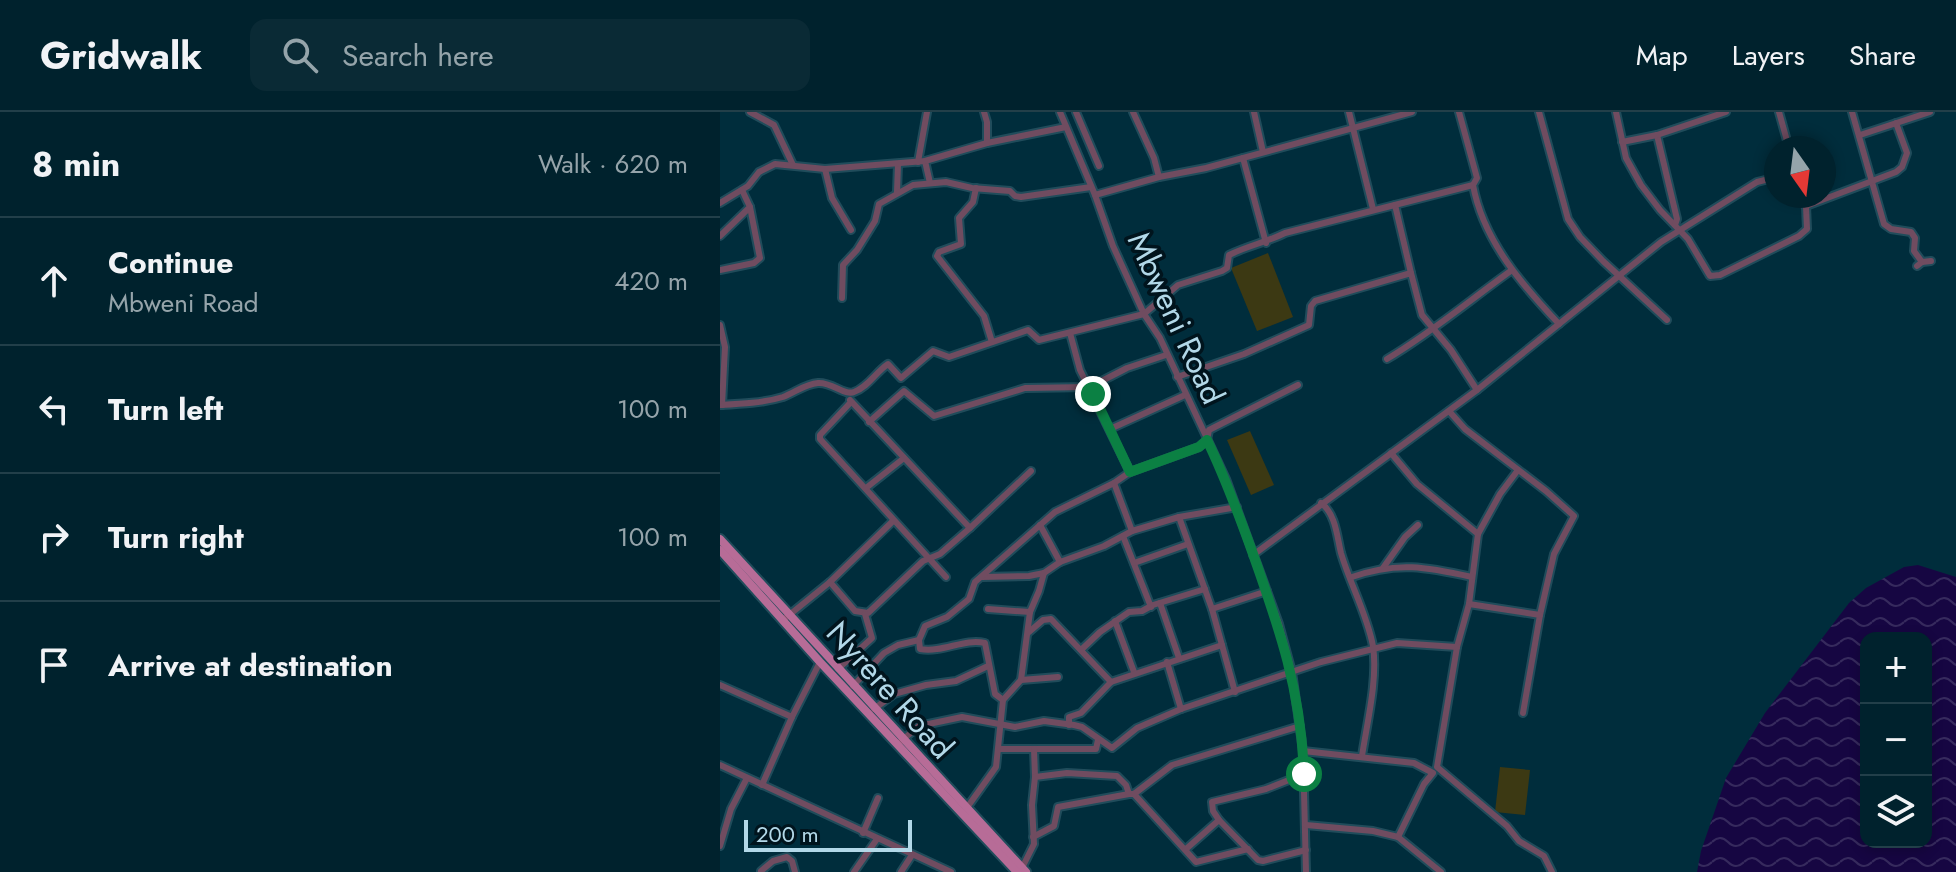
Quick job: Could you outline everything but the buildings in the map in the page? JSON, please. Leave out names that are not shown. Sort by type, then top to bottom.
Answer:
[{"type":"main road","name":"Nyrere Road","points":[[721,543],[823,659],[1022,871]]},
{"type":"main road","name":"Nyrere Road","points":[[823,659],[838,669],[900,742],[1022,871]]},
{"type":"street","points":[[750,112],[774,125],[793,165]]},
{"type":"street","points":[[927,112],[922,162],[930,183]]},
{"type":"street","points":[[984,112],[987,143]]},
{"type":"street","name":"Mbweni Road","points":[[1060,112],[1113,246],[1144,314],[1160,338],[1237,507],[1267,591],[1292,672],[1300,726],[1306,872]]},
{"type":"street","points":[[1076,112],[1099,166]]},
{"type":"street","points":[[1133,112],[1154,158],[1159,177]]},
{"type":"street","points":[[1254,112],[1263,152]]},
{"type":"street","points":[[1349,112],[1373,209]]},
{"type":"street","points":[[1095,195],[1412,112]]},
{"type":"street","points":[[1459,112],[1477,178],[1473,185],[1481,217],[1512,270],[1559,324]]},
{"type":"street","points":[[1539,112],[1568,219],[1580,237],[1667,320]]},
{"type":"street","points":[[1616,112],[1626,158],[1641,185],[1677,227],[1706,273],[1714,277],[1799,236],[1807,229],[1806,208]]},
{"type":"street","points":[[1622,142],[1657,135],[1726,112]]},
{"type":"street","points":[[1779,112],[1786,136]]},
{"type":"street","points":[[1852,112],[1884,224],[1891,229],[1911,232],[1920,264],[1931,261]]},
{"type":"street","points":[[1860,135],[1930,112]]},
{"type":"street","points":[[1836,194],[1896,172],[1906,160],[1907,153],[1896,123]]},
{"type":"street","points":[[720,203],[742,190],[768,166],[825,169],[922,162],[987,143],[1066,127]]},
{"type":"street","points":[[1657,135],[1677,227]]},
{"type":"street","points":[[1243,158],[1266,243]]},
{"type":"street","points":[[897,192],[898,164]]},
{"type":"street","points":[[825,169],[832,198],[851,230]]},
{"type":"street","points":[[1253,555],[1477,390],[1677,227],[1764,180]]},
{"type":"street","points":[[842,298],[843,265],[857,250],[875,221],[879,204],[897,192],[913,185],[946,182],[1010,191],[1021,197],[1091,187]]},
{"type":"street","points":[[901,378],[933,351],[949,357],[1028,330],[1039,340],[1144,314],[1178,285],[1227,268],[1229,255],[1285,233],[1473,185]]},
{"type":"street","points":[[976,188],[973,202],[959,218],[961,244],[939,252],[937,256],[984,316],[992,342]]},
{"type":"street","points":[[720,270],[754,263],[760,258],[750,207],[742,190]]},
{"type":"street","points":[[1395,205],[1419,309],[1477,390]]},
{"type":"street","points":[[720,236],[750,207]]},
{"type":"street","points":[[1387,359],[1433,331],[1466,302],[1512,270]]},
{"type":"street","points":[[1177,377],[1244,354],[1309,325],[1311,306],[1315,301],[1411,273]]},
{"type":"street","points":[[720,325],[725,347],[721,405],[784,397],[808,384],[824,382],[848,393],[851,402],[869,422],[970,528]]},
{"type":"street","points":[[1070,333],[1080,370],[1130,472]]},
{"type":"street","points":[[848,393],[868,383],[888,364],[901,378],[904,391],[929,415],[934,416],[1025,388],[1090,387],[1127,368],[1166,355]]},
{"type":"street","points":[[1003,700],[995,694],[987,646],[982,641],[950,649],[920,649],[919,640],[925,626],[947,617],[969,599],[975,582],[1055,512],[1130,472],[1199,447],[1207,440],[1209,430],[1298,385]]},
{"type":"street","points":[[869,422],[904,391]]},
{"type":"street","points":[[1110,429],[1185,395]]},
{"type":"street","points":[[851,402],[820,435],[820,439],[946,577]]},
{"type":"street","points":[[1449,411],[1465,429],[1574,516],[1554,554],[1523,713]]},
{"type":"street","points":[[1391,453],[1417,484],[1478,534]]},
{"type":"street","points":[[866,488],[904,458]]},
{"type":"street","points":[[1398,837],[1424,784],[1435,770],[1457,647],[1469,604],[1478,534],[1500,494],[1518,470]]},
{"type":"street","points":[[865,614],[923,561],[940,554],[1031,471]]},
{"type":"street","points":[[1114,483],[1132,531]]},
{"type":"street","points":[[1321,503],[1331,514],[1373,648],[1372,695],[1362,756]]},
{"type":"street","points":[[982,577],[1044,573],[1060,562],[1132,531],[1179,517],[1237,507]]},
{"type":"street","points":[[1179,517],[1212,609],[1235,692]]},
{"type":"street","points":[[786,618],[830,582],[893,521]]},
{"type":"street","points":[[1040,525],[1060,562]]},
{"type":"street","points":[[1383,568],[1405,537],[1418,525]]},
{"type":"street","points":[[1123,536],[1151,607]]},
{"type":"street","points":[[1134,563],[1188,544]]},
{"type":"street","points":[[1352,577],[1383,568],[1422,566],[1472,577]]},
{"type":"street","points":[[966,809],[996,767],[1003,700],[1021,680],[1030,612],[1044,573]]},
{"type":"street","points":[[830,582],[855,611],[865,614]]},
{"type":"street","points":[[1081,650],[1129,612],[1205,589]]},
{"type":"street","points":[[1212,609],[1267,591]]},
{"type":"street","points":[[1160,603],[1179,658]]},
{"type":"street","points":[[1469,604],[1540,615]]},
{"type":"street","points":[[988,609],[1030,612]]},
{"type":"street","points":[[838,669],[872,638],[865,614]]},
{"type":"street","points":[[1029,632],[1043,620],[1051,619],[1111,682]]},
{"type":"street","points":[[1115,621],[1134,672]]},
{"type":"street","points":[[853,686],[884,653],[898,645],[919,640]]},
{"type":"street","points":[[900,742],[919,726],[962,717],[1015,727],[1044,721],[1082,727],[1112,748],[1137,728],[1181,709],[1373,648],[1397,643],[1457,647]]},
{"type":"street","points":[[1069,725],[1069,717],[1081,713],[1111,682],[1222,645]]},
{"type":"street","points":[[762,785],[792,717],[823,659]]},
{"type":"street","points":[[1167,662],[1181,709]]},
{"type":"street","points":[[874,709],[894,694],[956,681],[988,666]]},
{"type":"street","points":[[1021,680],[1058,677]]},
{"type":"street","points":[[720,685],[792,717]]},
{"type":"street","points":[[1033,837],[1054,826],[1058,807],[1131,794],[1172,765],[1300,726]]},
{"type":"street","points":[[1000,749],[1096,749],[1098,740]]},
{"type":"street","points":[[1022,871],[1034,844],[1034,749]]},
{"type":"street","points":[[1303,751],[1414,763],[1435,770],[1507,826],[1519,841],[1544,856],[1552,872]]},
{"type":"street","points":[[720,765],[951,872]]},
{"type":"street","points":[[1035,777],[1067,773],[1117,776],[1199,863],[1248,849]]},
{"type":"street","points":[[1304,774],[1266,789],[1212,802],[1219,820],[1263,861],[1306,850]]},
{"type":"street","points":[[720,843],[731,809],[747,778]]},
{"type":"street","points":[[863,833],[878,798]]},
{"type":"street","points":[[1186,849],[1219,820]]},
{"type":"street","points":[[1306,825],[1373,831],[1398,837],[1441,872]]},
{"type":"street","points":[[854,872],[877,839]]},
{"type":"street","points":[[901,872],[912,855]]},
{"type":"street","points":[[761,871],[773,861],[787,857],[792,861],[795,872]]},
{"type":"shaded area","points":[[1268,253],[1293,317],[1257,331],[1231,268]]},
{"type":"shaded area","points":[[1250,431],[1274,485],[1251,495],[1227,440]]},
{"type":"shaded area","points":[[1500,767],[1530,770],[1525,815],[1495,812]]},
{"type":"water","points":[[1918,565],[1956,577],[1956,872],[1697,872],[1726,778],[1765,713],[1849,603],[1866,588],[1904,567]]},
{"type":"route","points":[[1093,394],[1130,472],[1199,447],[1207,440],[1235,500],[1279,624],[1292,672],[1304,774]]}]
